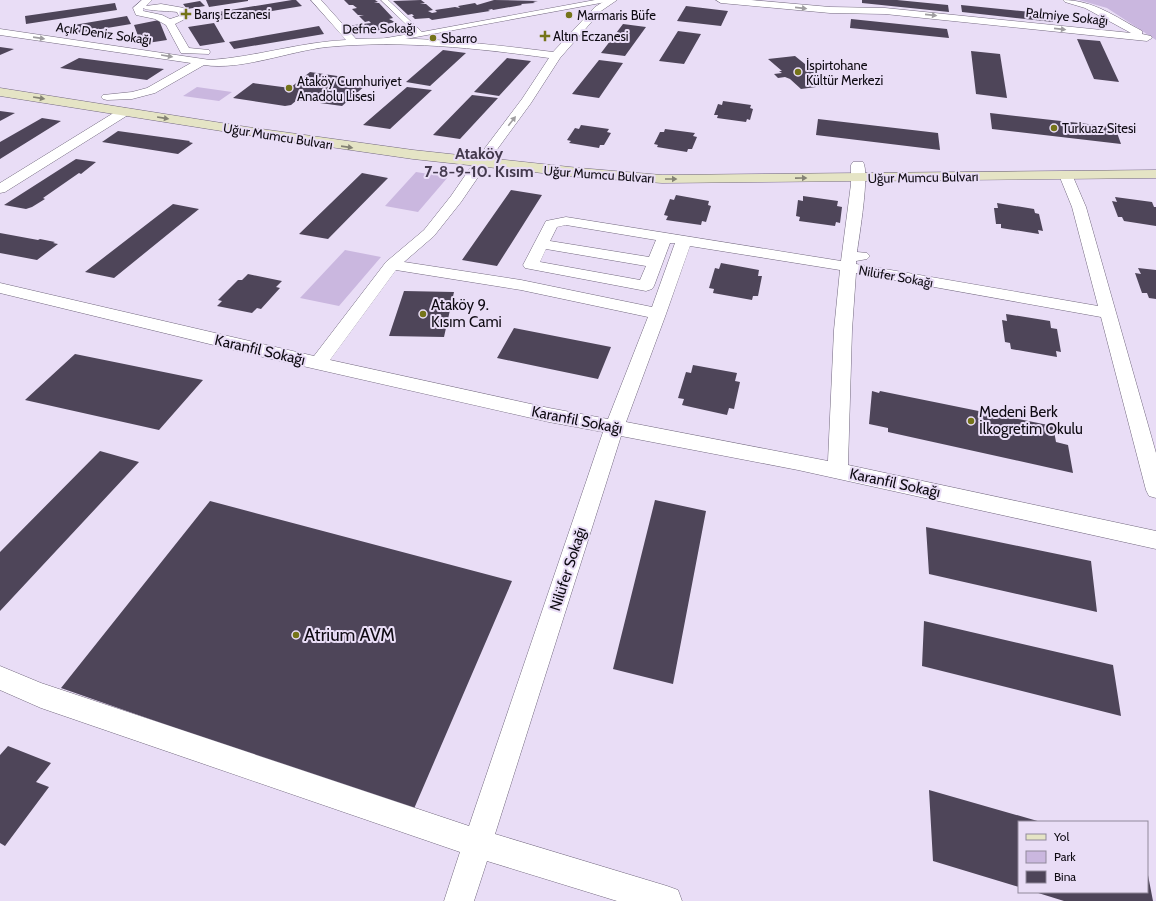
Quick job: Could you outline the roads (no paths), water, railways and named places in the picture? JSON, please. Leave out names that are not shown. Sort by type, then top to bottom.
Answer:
[{"type":"main road","name":"Uğur Mumcu Bulvarı","points":[[0,81],[331,131],[592,175],[662,179],[858,171],[1156,162]]},
{"type":"main road","name":"Uğur Mumcu Bulvarı","points":[[0,92],[316,143],[484,158],[529,157],[659,165]]},
{"type":"main road","points":[[124,112],[146,102]]},
{"type":"main road","name":"Uğur Mumcu Bulvarı","points":[[674,165],[858,171],[1066,175],[1156,174]]},
{"type":"street","points":[[138,8],[147,0]]},
{"type":"street","points":[[316,0],[353,42],[418,32],[576,1],[606,0]]},
{"type":"street","points":[[384,0],[418,32]]},
{"type":"street","points":[[318,363],[392,265],[429,232],[456,199],[484,158],[527,101],[556,56],[598,9],[612,0]]},
{"type":"street","name":"Palmiye Sokağı","points":[[720,0],[830,10],[885,11],[1147,38]]},
{"type":"street","points":[[1068,0],[1088,6],[1156,43]]},
{"type":"street","points":[[138,8],[161,7],[181,10],[184,17],[170,22]]},
{"type":"street","points":[[138,8],[140,13],[155,15],[170,22],[185,51],[218,54],[312,38]]},
{"type":"street","name":"Açık Deniz Sokağı","points":[[0,32],[203,62]]},
{"type":"street","points":[[378,42],[418,32]]},
{"type":"street","name":"Defne Sokağı","points":[[203,62],[228,62],[318,45],[353,42],[432,42],[475,45],[556,56]]},
{"type":"street","points":[[107,97],[130,95],[152,90],[193,66],[203,62]]},
{"type":"street","points":[[146,102],[153,96],[197,69],[203,62]]},
{"type":"street","points":[[0,189],[124,112]]},
{"type":"street","points":[[838,471],[843,330],[853,260],[858,171]]},
{"type":"street","points":[[1066,175],[1079,208],[1156,490]]},
{"type":"street","points":[[566,221],[675,239],[655,263],[646,286],[531,265],[551,224],[566,221]]},
{"type":"street","name":"Nilüfer Sokağı","points":[[459,901],[479,844],[614,427],[658,314],[675,239],[853,260],[1108,313]]},
{"type":"street","points":[[542,244],[655,263]]},
{"type":"street","points":[[392,265],[521,285],[658,314]]},
{"type":"street","name":"Karanfil Sokağı","points":[[0,288],[318,363],[549,415],[838,471],[1156,540]]},
{"type":"street","points":[[0,678],[41,695],[479,844],[667,901]]},
{"type":"place","name":"Barış Eczanesi","points":[[186,14]]},
{"type":"place","name":"Marmaris Büfe","points":[[569,15]]},
{"type":"place","name":"Altın Eczanesi","points":[[545,36]]},
{"type":"place","name":"Sbarro","points":[[433,38]]},
{"type":"place","name":"İspirtohane Kültür Merkezi","points":[[798,72]]},
{"type":"place","name":"Ataköy Cumhuriyet Anadolu Lisesi","points":[[289,88]]},
{"type":"place","name":"Turkuaz Sitesi","points":[[1054,128]]},
{"type":"place","name":"Ataköy 9. Kısım Cami","points":[[423,314]]},
{"type":"place","name":"Medeni Berk İlkogretim Okulu","points":[[971,421]]},
{"type":"place","name":"Atrium AVM","points":[[296,635]]},
{"type":"district","name":"Ataköy 7-8-9-10. Kısım","points":[[479,162]]}]
